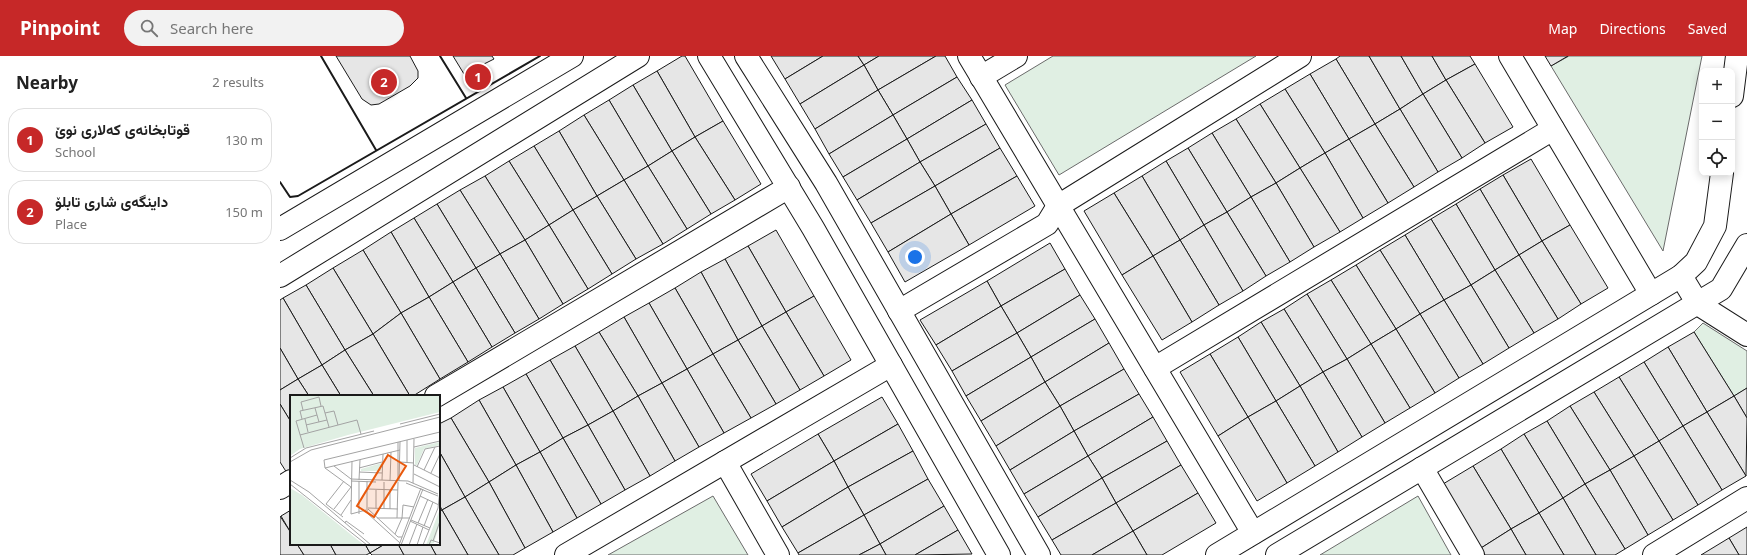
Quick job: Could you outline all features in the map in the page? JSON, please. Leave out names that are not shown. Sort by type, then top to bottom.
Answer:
[{"type":"street","points":[[282,225],[572,56]]},
{"type":"street","points":[[280,276],[638,56]]},
{"type":"street","points":[[709,56],[789,188],[999,555]]},
{"type":"street","points":[[746,56],[826,183],[1039,555]]},
{"type":"street","points":[[969,56],[1253,533]]},
{"type":"street","points":[[981,77],[1016,56]]},
{"type":"street","points":[[899,311],[1047,224],[1058,206],[1300,56]]},
{"type":"street","points":[[1510,56],[1651,294]]},
{"type":"street","points":[[1735,72],[1737,56]]},
{"type":"street","points":[[1155,368],[1553,129]]},
{"type":"street","points":[[1217,555],[1681,276],[1696,262],[1715,226],[1722,176]]},
{"type":"street","points":[[438,395],[789,188]]},
{"type":"street","points":[[1277,555],[1721,289],[1747,245]]},
{"type":"street","points":[[1681,276],[1698,304],[1747,335]]},
{"type":"street","points":[[566,555],[891,365]]},
{"type":"street","points":[[1518,374],[1534,402]]},
{"type":"street","points":[[725,462],[778,555]]},
{"type":"street","points":[[1422,468],[1473,555]]},
{"type":"street","points":[[280,488],[290,483]]},
{"type":"street","points":[[1654,555],[1747,498]]},
{"type":"green space","points":[[1053,56],[1256,56],[1059,175],[1005,85]]},
{"type":"green space","points":[[1569,56],[1702,56],[1663,251],[1551,66]]},
{"type":"green space","points":[[1703,323],[1747,351],[1747,388],[1734,396],[1694,332]]},
{"type":"green space","points":[[713,496],[748,555],[608,555]]},
{"type":"green space","points":[[1418,496],[1451,555],[1320,555]]},
{"type":"building","points":[[336,56],[410,56],[418,71],[418,78],[410,86],[379,104],[371,105],[362,99]]},
{"type":"building","points":[[453,56],[492,56],[494,59],[464,74]]},
{"type":"building","points":[[682,56],[685,56],[723,121],[695,137],[657,71]]},
{"type":"building","points":[[771,56],[823,56],[785,79]]},
{"type":"building","points":[[823,56],[858,56],[864,65],[800,104],[785,79]]},
{"type":"building","points":[[858,56],[879,56],[864,65]]},
{"type":"building","points":[[879,56],[936,56],[878,90],[864,65]]},
{"type":"building","points":[[936,56],[945,56],[957,77],[893,115],[878,90]]},
{"type":"building","points":[[1340,56],[1369,56],[1400,109],[1375,124],[1336,59]]},
{"type":"building","points":[[1369,56],[1401,56],[1423,94],[1400,109]]},
{"type":"building","points":[[1401,56],[1432,56],[1446,80],[1423,94]]},
{"type":"building","points":[[1432,56],[1470,56],[1475,64],[1446,80]]},
{"type":"building","points":[[1545,56],[1568,56],[1551,66]]},
{"type":"building","points":[[1336,59],[1375,124],[1349,139],[1310,74]]},
{"type":"building","points":[[1475,64],[1513,127],[1485,143],[1446,80]]},
{"type":"building","points":[[864,65],[878,90],[815,129],[800,104]]},
{"type":"building","points":[[657,71],[695,137],[672,151],[633,85]]},
{"type":"building","points":[[1310,74],[1349,139],[1325,153],[1285,89]]},
{"type":"building","points":[[957,77],[972,100],[907,139],[893,115]]},
{"type":"building","points":[[1446,80],[1485,143],[1462,158],[1423,94]]},
{"type":"building","points":[[633,85],[672,151],[648,166],[609,100]]},
{"type":"building","points":[[1285,89],[1325,153],[1300,168],[1260,104]]},
{"type":"building","points":[[878,90],[893,115],[829,154],[815,129]]},
{"type":"building","points":[[1423,94],[1462,158],[1438,172],[1400,109]]},
{"type":"building","points":[[609,100],[648,166],[624,180],[584,115]]},
{"type":"building","points":[[972,100],[986,124],[920,162],[907,139]]},
{"type":"building","points":[[1260,104],[1300,168],[1276,183],[1236,119]]},
{"type":"building","points":[[1400,109],[1438,172],[1414,187],[1375,124]]},
{"type":"building","points":[[584,115],[624,180],[597,196],[559,131]]},
{"type":"building","points":[[893,115],[907,139],[843,177],[829,154]]},
{"type":"building","points":[[1236,119],[1276,183],[1251,197],[1212,133]]},
{"type":"building","points":[[723,121],[761,184],[735,200],[695,137]]},
{"type":"building","points":[[986,124],[1000,148],[935,186],[920,162]]},
{"type":"building","points":[[1375,124],[1414,187],[1388,203],[1349,139]]},
{"type":"building","points":[[559,131],[597,196],[573,210],[534,146]]},
{"type":"building","points":[[1212,133],[1251,197],[1227,212],[1188,148]]},
{"type":"building","points":[[695,137],[735,200],[711,214],[672,151]]},
{"type":"building","points":[[907,139],[920,162],[857,200],[843,177]]},
{"type":"building","points":[[1349,139],[1388,203],[1363,218],[1325,153]]},
{"type":"building","points":[[534,146],[573,210],[549,225],[509,161]]},
{"type":"building","points":[[1000,148],[1017,176],[951,214],[935,186]]},
{"type":"building","points":[[1188,148],[1227,212],[1204,225],[1166,161]]},
{"type":"building","points":[[672,151],[711,214],[687,229],[648,166]]},
{"type":"building","points":[[1325,153],[1363,218],[1340,232],[1300,168]]},
{"type":"building","points":[[1531,159],[1570,225],[1542,241],[1503,175]]},
{"type":"building","points":[[509,161],[549,225],[525,240],[485,176]]},
{"type":"building","points":[[1166,161],[1204,225],[1180,240],[1142,176]]},
{"type":"building","points":[[920,162],[935,186],[871,223],[857,200]]},
{"type":"building","points":[[648,166],[687,229],[663,244],[624,180]]},
{"type":"building","points":[[1300,168],[1340,232],[1314,247],[1276,183]]},
{"type":"building","points":[[1503,175],[1542,241],[1519,255],[1480,189]]},
{"type":"building","points":[[485,176],[525,240],[500,254],[460,190]]},
{"type":"building","points":[[1017,176],[1035,206],[969,245],[951,214]]},
{"type":"building","points":[[1142,176],[1180,240],[1153,256],[1114,193]]},
{"type":"building","points":[[624,180],[663,244],[636,259],[597,196]]},
{"type":"building","points":[[1276,183],[1314,247],[1290,262],[1251,197]]},
{"type":"building","points":[[935,186],[951,214],[888,252],[871,223]]},
{"type":"building","points":[[1480,189],[1519,255],[1495,270],[1456,204]]},
{"type":"building","points":[[460,190],[500,254],[476,268],[437,204]]},
{"type":"building","points":[[1114,193],[1153,256],[1122,275],[1084,211]]},
{"type":"building","points":[[597,196],[636,259],[612,274],[573,210]]},
{"type":"building","points":[[1251,197],[1290,262],[1266,276],[1227,212]]},
{"type":"building","points":[[437,204],[476,268],[453,282],[414,218]]},
{"type":"building","points":[[1456,204],[1495,270],[1471,285],[1431,219]]},
{"type":"building","points":[[573,210],[612,274],[588,289],[549,225]]},
{"type":"building","points":[[1227,212],[1266,276],[1243,291],[1204,225]]},
{"type":"building","points":[[951,214],[969,245],[905,282],[888,252]]},
{"type":"building","points":[[414,218],[453,282],[429,297],[391,232]]},
{"type":"building","points":[[1431,219],[1471,285],[1444,300],[1405,235]]},
{"type":"building","points":[[549,225],[588,289],[563,304],[525,240]]},
{"type":"building","points":[[1204,225],[1243,291],[1219,305],[1180,240]]},
{"type":"building","points":[[1570,225],[1608,288],[1581,304],[1542,241]]},
{"type":"building","points":[[776,230],[814,296],[786,312],[748,246]]},
{"type":"building","points":[[391,232],[429,297],[401,313],[363,250]]},
{"type":"building","points":[[1405,235],[1444,300],[1420,314],[1380,250]]},
{"type":"building","points":[[525,240],[563,304],[539,319],[500,254]]},
{"type":"building","points":[[1180,240],[1219,305],[1192,322],[1153,256]]},
{"type":"building","points":[[1542,241],[1581,304],[1558,319],[1519,255]]},
{"type":"building","points":[[1050,243],[1065,269],[1001,306],[987,281]]},
{"type":"building","points":[[748,246],[786,312],[762,326],[725,259]]},
{"type":"building","points":[[363,250],[401,313],[373,334],[333,268]]},
{"type":"building","points":[[1380,250],[1420,314],[1396,329],[1356,265]]},
{"type":"building","points":[[500,254],[539,319],[515,333],[476,268]]},
{"type":"building","points":[[1519,255],[1558,319],[1534,333],[1495,270]]},
{"type":"building","points":[[1153,256],[1192,322],[1162,340],[1122,275]]},
{"type":"building","points":[[725,259],[762,326],[738,340],[701,272]]},
{"type":"building","points":[[1356,265],[1396,329],[1371,344],[1331,280]]},
{"type":"building","points":[[333,268],[373,334],[345,350],[306,285]]},
{"type":"building","points":[[476,268],[515,333],[492,347],[453,282]]},
{"type":"building","points":[[1065,269],[1080,295],[1017,333],[1001,306]]},
{"type":"building","points":[[1495,270],[1534,333],[1509,348],[1471,285]]},
{"type":"building","points":[[701,272],[738,340],[713,354],[675,288]]},
{"type":"building","points":[[1331,280],[1371,344],[1347,359],[1307,294]]},
{"type":"building","points":[[987,281],[1001,306],[936,345],[920,320]]},
{"type":"building","points":[[453,282],[492,347],[468,362],[429,297]]},
{"type":"building","points":[[306,285],[345,350],[322,365],[283,298]]},
{"type":"building","points":[[1471,285],[1509,348],[1483,364],[1444,300]]},
{"type":"building","points":[[675,288],[713,354],[687,369],[649,303]]},
{"type":"building","points":[[1307,294],[1347,359],[1323,372],[1284,309]]},
{"type":"building","points":[[1080,295],[1095,319],[1031,357],[1017,333]]},
{"type":"building","points":[[814,296],[851,360],[824,376],[786,312]]},
{"type":"building","points":[[429,297],[468,362],[440,379],[401,313]]},
{"type":"building","points":[[283,298],[322,365],[298,379],[280,348],[280,300]]},
{"type":"building","points":[[1444,300],[1483,364],[1459,378],[1420,314]]},
{"type":"building","points":[[649,303],[687,369],[662,383],[624,317]]},
{"type":"building","points":[[1001,306],[1017,333],[952,371],[936,345]]},
{"type":"building","points":[[1284,309],[1323,372],[1300,386],[1261,322]]},
{"type":"building","points":[[786,312],[824,376],[800,390],[762,326]]},
{"type":"building","points":[[401,313],[440,379],[415,395],[409,395],[373,334]]},
{"type":"building","points":[[1420,314],[1459,378],[1435,393],[1396,329]]},
{"type":"building","points":[[624,317],[662,383],[638,396],[599,332]]},
{"type":"building","points":[[1095,319],[1109,343],[1045,382],[1031,357]]},
{"type":"building","points":[[1261,322],[1300,386],[1276,401],[1238,337]]},
{"type":"building","points":[[762,326],[800,390],[776,404],[738,340]]},
{"type":"building","points":[[1396,329],[1435,393],[1410,408],[1371,344]]},
{"type":"building","points":[[599,332],[638,396],[613,411],[575,346]]},
{"type":"building","points":[[1694,332],[1734,396],[1707,412],[1668,347]]},
{"type":"building","points":[[1017,333],[1031,357],[966,396],[952,371]]},
{"type":"building","points":[[373,334],[409,395],[373,395],[345,350]]},
{"type":"building","points":[[1238,337],[1276,401],[1248,417],[1210,354]]},
{"type":"building","points":[[738,340],[776,404],[751,418],[713,354]]},
{"type":"building","points":[[1109,343],[1124,369],[1060,406],[1045,382]]},
{"type":"building","points":[[1371,344],[1410,408],[1385,423],[1347,359]]},
{"type":"building","points":[[575,346],[613,411],[588,425],[550,360]]},
{"type":"building","points":[[1668,347],[1707,412],[1683,426],[1644,362]]},
{"type":"building","points":[[280,348],[298,379],[280,390]]},
{"type":"building","points":[[345,350],[373,395],[340,395],[322,365]]},
{"type":"building","points":[[713,354],[751,418],[724,433],[687,369]]},
{"type":"building","points":[[1210,354],[1248,417],[1218,436],[1180,372]]},
{"type":"building","points":[[1031,357],[1045,382],[981,421],[966,396]]},
{"type":"building","points":[[1347,359],[1385,423],[1362,437],[1323,372]]},
{"type":"building","points":[[550,360],[588,425],[563,438],[526,374]]},
{"type":"building","points":[[1644,362],[1683,426],[1659,441],[1619,377]]},
{"type":"building","points":[[322,365],[340,395],[308,395],[298,379]]},
{"type":"building","points":[[687,369],[724,433],[699,447],[662,383]]},
{"type":"building","points":[[1124,369],[1139,394],[1074,431],[1060,406]]},
{"type":"building","points":[[1323,372],[1362,437],[1338,452],[1300,386]]},
{"type":"building","points":[[526,374],[563,438],[540,452],[503,387]]},
{"type":"building","points":[[1619,377],[1659,441],[1634,456],[1594,392]]},
{"type":"building","points":[[298,379],[308,395],[290,395],[290,420],[280,404],[280,390]]},
{"type":"building","points":[[1045,382],[1060,406],[996,446],[981,421]]},
{"type":"building","points":[[662,383],[699,447],[675,461],[638,396]]},
{"type":"building","points":[[1300,386],[1338,452],[1315,466],[1276,401]]},
{"type":"building","points":[[503,387],[540,452],[516,465],[479,400]]},
{"type":"building","points":[[1747,388],[1747,418],[1734,396]]},
{"type":"building","points":[[1594,392],[1634,456],[1610,470],[1570,406]]},
{"type":"building","points":[[1139,394],[1153,417],[1088,456],[1074,431]]},
{"type":"building","points":[[638,396],[675,461],[650,476],[613,411]]},
{"type":"building","points":[[1734,396],[1747,418],[1746,476],[1707,412]]},
{"type":"building","points":[[882,397],[898,424],[834,461],[818,434]]},
{"type":"building","points":[[479,400],[516,465],[489,482],[451,418]]},
{"type":"building","points":[[1276,401],[1315,466],[1287,483],[1248,417]]},
{"type":"building","points":[[280,404],[290,420],[290,471],[287,473],[280,462]]},
{"type":"building","points":[[1060,406],[1074,431],[1010,470],[996,446]]},
{"type":"building","points":[[1570,406],[1610,470],[1585,484],[1547,421]]},
{"type":"building","points":[[613,411],[650,476],[625,490],[588,425]]},
{"type":"building","points":[[1707,412],[1746,476],[1722,490],[1683,426]]},
{"type":"building","points":[[1153,417],[1167,441],[1102,478],[1088,456]]},
{"type":"building","points":[[1248,417],[1287,483],[1257,501],[1218,436]]},
{"type":"building","points":[[451,418],[489,482],[465,497],[440,453],[440,424]]},
{"type":"building","points":[[1547,421],[1585,484],[1563,498],[1524,434]]},
{"type":"building","points":[[898,424],[913,451],[848,487],[834,461]]},
{"type":"building","points":[[588,425],[625,490],[601,504],[563,438]]},
{"type":"building","points":[[1683,426],[1722,490],[1698,505],[1659,441]]},
{"type":"building","points":[[1074,431],[1088,456],[1024,494],[1010,470]]},
{"type":"building","points":[[818,434],[834,461],[767,501],[751,474]]},
{"type":"building","points":[[1524,434],[1563,498],[1539,513],[1501,449]]},
{"type":"building","points":[[563,438],[601,504],[577,518],[540,452]]},
{"type":"building","points":[[1167,441],[1181,465],[1116,503],[1102,478]]},
{"type":"building","points":[[1659,441],[1698,505],[1673,520],[1634,456]]},
{"type":"building","points":[[1501,449],[1539,513],[1511,529],[1473,466]]},
{"type":"building","points":[[913,451],[928,479],[864,515],[848,487]]},
{"type":"building","points":[[540,452],[577,518],[553,532],[516,465]]},
{"type":"building","points":[[440,453],[465,497],[442,510],[440,506]]},
{"type":"building","points":[[1088,456],[1102,478],[1038,517],[1024,494]]},
{"type":"building","points":[[1634,456],[1673,520],[1648,535],[1610,470]]},
{"type":"building","points":[[834,461],[848,487],[782,527],[767,501]]},
{"type":"building","points":[[516,465],[553,532],[525,548],[489,482]]},
{"type":"building","points":[[1181,465],[1198,493],[1133,531],[1116,503]]},
{"type":"building","points":[[1473,466],[1511,529],[1481,548],[1443,484]]},
{"type":"building","points":[[1610,470],[1648,535],[1625,549],[1585,484]]},
{"type":"building","points":[[1102,478],[1116,503],[1052,540],[1038,517]]},
{"type":"building","points":[[928,479],[944,506],[880,544],[864,515]]},
{"type":"building","points":[[489,482],[525,548],[513,555],[499,555],[465,497]]},
{"type":"building","points":[[1585,484],[1625,549],[1615,555],[1596,555],[1563,498]]},
{"type":"building","points":[[848,487],[864,515],[798,553],[782,527]]},
{"type":"building","points":[[1198,493],[1216,523],[1162,555],[1147,555],[1133,531]]},
{"type":"building","points":[[465,497],[499,555],[468,555],[442,510]]},
{"type":"building","points":[[1563,498],[1596,555],[1564,555],[1539,513]]},
{"type":"building","points":[[1116,503],[1133,531],[1092,555],[1061,555],[1052,540]]},
{"type":"building","points":[[944,506],[958,530],[915,555],[886,555],[880,544]]},
{"type":"building","points":[[442,510],[468,555],[436,555],[431,545],[440,545],[440,511]]},
{"type":"building","points":[[290,511],[290,531],[281,516]]},
{"type":"building","points":[[1539,513],[1564,555],[1526,555],[1511,529]]},
{"type":"building","points":[[864,515],[880,544],[859,555],[799,555],[798,553]]},
{"type":"building","points":[[280,516],[290,531],[290,545],[298,545],[304,555],[280,555]]},
{"type":"building","points":[[1747,527],[1747,555],[1739,555],[1729,538]]},
{"type":"building","points":[[1511,529],[1526,555],[1485,555],[1481,548]]},
{"type":"building","points":[[958,530],[972,554],[915,555]]},
{"type":"building","points":[[1133,531],[1147,555],[1092,555]]},
{"type":"building","points":[[1729,538],[1739,555],[1701,555]]},
{"type":"building","points":[[880,544],[886,555],[859,555]]},
{"type":"building","points":[[298,545],[331,545],[336,555],[304,555]]},
{"type":"building","points":[[331,545],[366,545],[370,553],[366,555],[336,555]]},
{"type":"building","points":[[366,545],[383,545],[370,553]]},
{"type":"building","points":[[383,545],[399,545],[404,555],[372,555],[370,553]]},
{"type":"building","points":[[399,545],[431,545],[436,555],[404,555]]},
{"type":"wall","points":[[321,56],[376,150]]},
{"type":"wall","points":[[440,56],[466,98]]},
{"type":"wall","points":[[280,182],[290,197],[298,196],[540,56]]},
{"type":"place","name":"قوتابخانەی کەلاری نوێ","points":[[478,77]]},
{"type":"place","name":"داینگەی شاری تابلۆ","points":[[384,82]]}]
